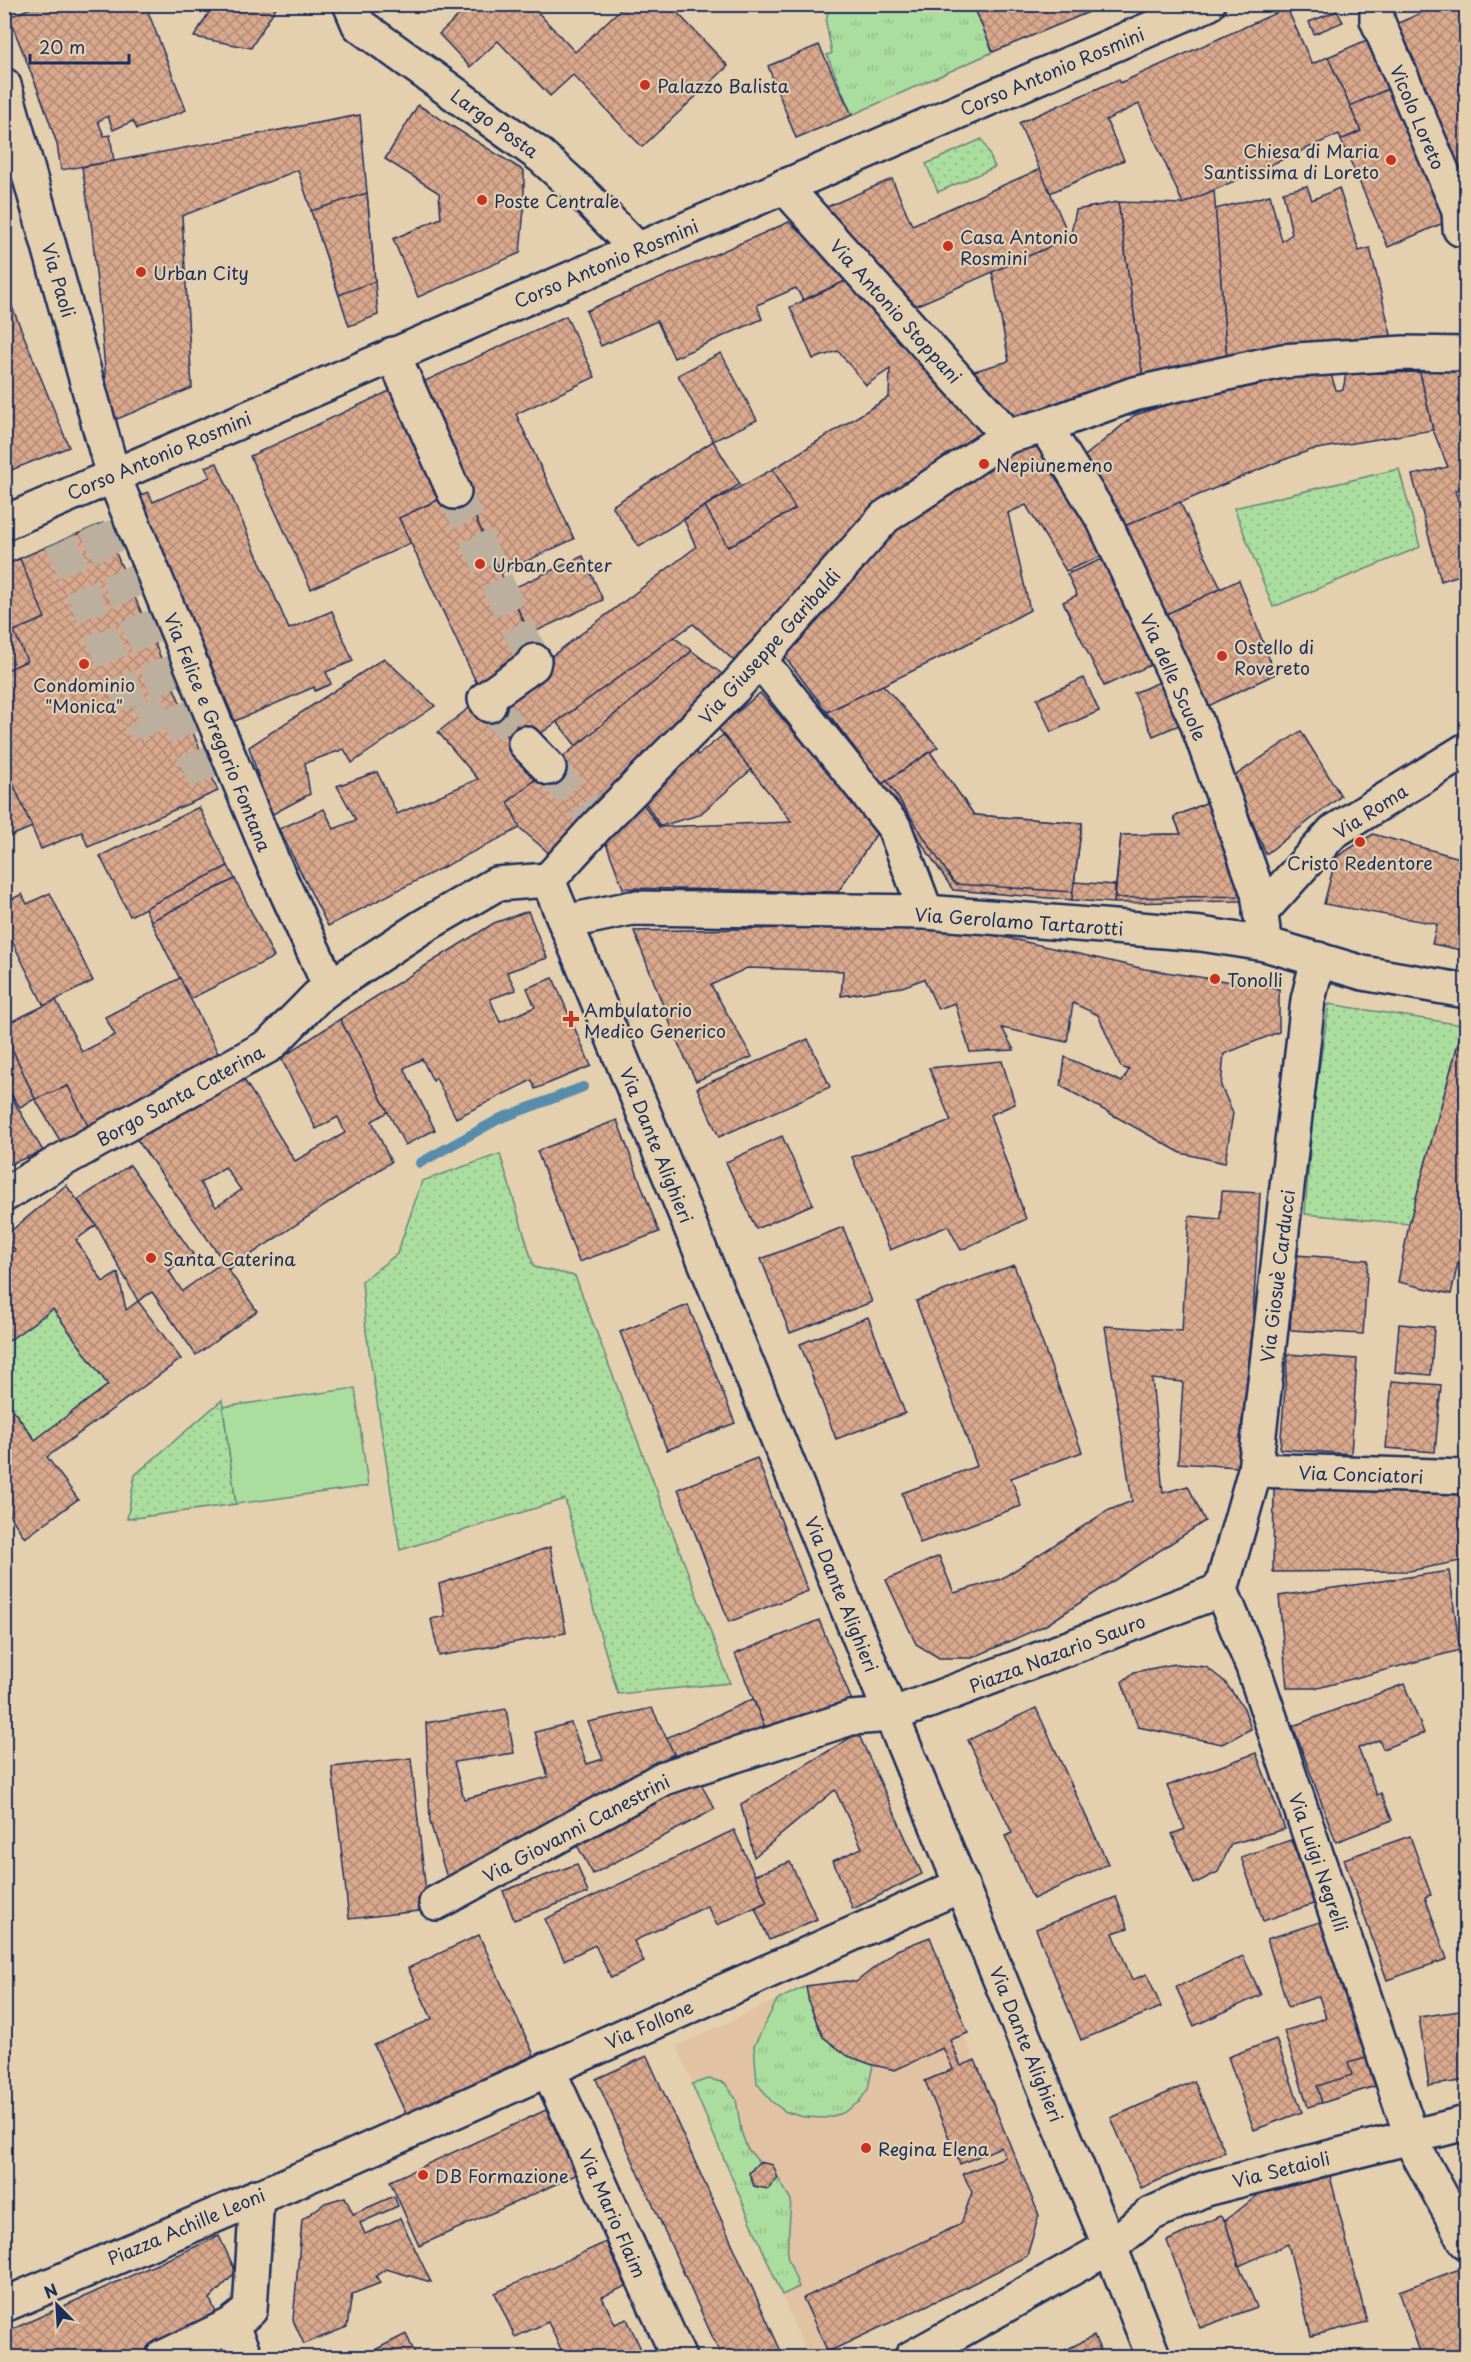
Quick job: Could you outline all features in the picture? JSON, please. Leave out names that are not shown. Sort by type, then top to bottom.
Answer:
[{"type":"street","name":"Largo Posta","points":[[350,4],[359,25],[541,156],[586,197],[637,249]]},
{"type":"street","name":"Corso Antonio Rosmini","points":[[4,523],[1208,4]]},
{"type":"street","name":"Vicolo Loreto","points":[[1377,4],[1377,20],[1458,210],[1460,229]]},
{"type":"street","name":"Via Paoli","points":[[4,85],[113,475]]},
{"type":"street","name":"Via Antonio Stoppani","points":[[784,186],[1008,436]]},
{"type":"street","name":"Via Giuseppe Garibaldi","points":[[548,880],[597,820],[694,730],[885,517],[1008,436],[1045,426],[1134,394],[1282,361],[1404,353],[1467,354]]},
{"type":"street","points":[[393,354],[454,492]]},
{"type":"street","name":"Via delle Scuole","points":[[1045,426],[1104,521],[1196,720],[1258,893],[1265,944]]},
{"type":"street","name":"Via Felice e Gregorio Fontana","points":[[113,475],[270,856],[330,987]]},
{"type":"street","points":[[759,659],[894,827],[926,912]]},
{"type":"street","points":[[489,705],[485,699],[533,665],[534,661]]},
{"type":"street","points":[[525,743],[549,768]]},
{"type":"street","name":"Via Roma","points":[[1260,913],[1333,832],[1467,750]]},
{"type":"street","name":"Borgo Santa Caterina","points":[[4,1195],[270,1045],[317,997],[330,987],[422,927],[496,884],[548,880]]},
{"type":"street","name":"Via Dante Alighieri","points":[[548,880],[1154,2358]]},
{"type":"street","name":"Via Gerolamo Tartarotti","points":[[565,922],[632,908],[926,912],[1201,934],[1265,944],[1363,973],[1467,991]]},
{"type":"street","name":"Via Giosuè Carducci","points":[[1221,1590],[1255,1470],[1308,1000],[1317,959]]},
{"type":"street","name":"Via Conciatori","points":[[1255,1470],[1467,1477]]},
{"type":"street","name":"Piazza Nazario Sauro","points":[[892,1715],[1221,1590]]},
{"type":"street","name":"Via Luigi Negrelli","points":[[1221,1590],[1253,1666],[1416,2150],[1467,2242]]},
{"type":"street","name":"Via Giovanni Canestrini","points":[[436,1903],[664,1778],[851,1718],[892,1715]]},
{"type":"street","name":"Via Follone","points":[[336,2164],[962,1886]]},
{"type":"street","name":"Via Mario Flaim","points":[[548,2068],[679,2358]]},
{"type":"street","name":"Via Setaioli","points":[[911,2358],[1110,2247],[1151,2214],[1205,2189],[1467,2123]]},
{"type":"street","name":"Piazza Achille Leoni","points":[[4,2305],[336,2164]]},
{"type":"street","points":[[162,2358],[231,2325],[250,2310],[257,2196]]},
{"type":"street","points":[[231,2325],[246,2358]]},
{"type":"shaded area","name":"Regina Elena","points":[[930,1937],[968,2033],[964,2036],[1039,2215],[1027,2256],[817,2357],[808,2357],[677,2046],[806,1986],[856,1982],[897,1950]]},
{"type":"green space","points":[[829,5],[973,5],[993,52],[852,115],[827,55],[832,53],[826,23]]},
{"type":"green space","points":[[982,139],[995,167],[938,192],[926,164]]},
{"type":"green space","points":[[1399,469],[1420,547],[1273,607],[1234,508]]},
{"type":"green space","points":[[1329,1004],[1463,1025],[1409,1224],[1305,1214],[1313,1111]]},
{"type":"green space","points":[[500,1154],[534,1267],[575,1276],[730,1683],[618,1694],[565,1499],[400,1550],[366,1331],[362,1281],[397,1254],[422,1181]]},
{"type":"green space","points":[[53,1309],[108,1385],[35,1440],[5,1398],[4,1344]]},
{"type":"green space","points":[[355,1388],[368,1486],[236,1504],[223,1407]]},
{"type":"green space","points":[[222,1400],[236,1504],[127,1519],[135,1475]]},
{"type":"green space","points":[[806,1986],[814,2016],[826,2037],[845,2053],[873,2065],[868,2089],[859,2102],[843,2113],[825,2118],[804,2117],[786,2112],[771,2101],[757,2083],[754,2046],[777,2000]]},
{"type":"green space","points":[[709,2079],[725,2083],[736,2099],[741,2131],[747,2148],[759,2162],[749,2173],[754,2186],[768,2189],[778,2178],[791,2200],[787,2256],[799,2287],[782,2295],[692,2084]]},
{"type":"building","points":[[41,4],[145,4],[186,110],[137,129],[133,121],[113,130],[108,116],[98,121],[104,136],[110,135],[114,161],[61,170],[57,144],[9,17]]},
{"type":"building","points":[[214,4],[278,4],[251,48],[194,37]]},
{"type":"building","name":"Palazzo Balista","points":[[471,4],[530,4],[575,52],[626,4],[669,4],[728,66],[642,147],[573,75],[550,96],[498,41],[470,67],[439,34]]},
{"type":"building","points":[[973,4],[1100,4],[1101,7],[993,52]]},
{"type":"building","points":[[1441,4],[1466,4],[1466,201],[1394,25]]},
{"type":"building","points":[[1287,8],[1312,64],[1328,57],[1361,131],[1341,140],[1339,134],[1183,204],[1139,104],[1106,120],[1124,160],[1050,193],[1019,123],[1119,79],[1120,83]]},
{"type":"building","points":[[1337,11],[1343,22],[1314,34],[1309,22]]},
{"type":"building","points":[[1378,35],[1399,84],[1350,106],[1328,57]]},
{"type":"building","points":[[819,45],[852,115],[796,138],[768,66]]},
{"type":"building","name":"Chiesa di Maria Santissima di Loreto","points":[[1399,84],[1457,217],[1388,247],[1341,140],[1361,131],[1350,106]]},
{"type":"building","name":"Poste Centrale","points":[[418,105],[524,171],[524,208],[520,253],[418,297],[393,239],[441,218],[439,193],[385,159]]},
{"type":"building","name":"Urban City","points":[[360,115],[378,315],[349,326],[298,170],[182,216],[192,388],[110,422],[92,230],[82,167]]},
{"type":"building","name":"Casa Antonio Rosmini","points":[[1040,169],[1070,238],[904,311],[824,208],[892,179],[912,225]]},
{"type":"building","points":[[1307,186],[1312,200],[1339,188],[1359,251],[1370,248],[1394,347],[1227,361],[1215,209],[1270,195],[1282,241],[1292,234],[1283,192]]},
{"type":"building","points":[[1214,190],[1227,361],[1143,378],[1118,202],[1183,204]]},
{"type":"building","points":[[367,193],[375,281],[339,295],[311,211]]},
{"type":"building","points":[[1118,202],[1143,378],[1012,421],[971,372],[1009,361],[992,272],[1070,238],[1076,210]]},
{"type":"building","points":[[789,222],[852,278],[803,300],[796,288],[757,305],[762,319],[674,358],[657,321],[601,346],[586,311]]},
{"type":"building","points":[[852,278],[992,426],[976,438],[740,666],[693,624],[544,731],[528,740],[495,699],[696,547],[684,520],[705,506],[728,547],[795,509],[773,469],[889,397],[890,369],[866,385],[838,351],[813,359],[790,307]]},
{"type":"building","points":[[4,287],[69,447],[4,473]]},
{"type":"building","points":[[566,316],[595,377],[516,414],[574,539],[501,573],[414,386]]},
{"type":"building","points":[[721,353],[757,420],[713,441],[678,375]]},
{"type":"building","points":[[1328,366],[1336,390],[1343,390],[1346,374],[1420,372],[1433,430],[1311,450],[1120,528],[1085,456],[1135,415],[1204,393]]},
{"type":"building","points":[[1466,368],[1466,487],[1455,491],[1466,523],[1466,573],[1441,581],[1412,475],[1448,467],[1433,430],[1420,372]]},
{"type":"building","points":[[398,387],[448,495],[399,518],[411,543],[311,589],[250,456]]},
{"type":"building","points":[[713,441],[740,484],[639,547],[612,506]]},
{"type":"building","points":[[1037,445],[1112,552],[1066,571],[1026,505],[1008,513],[1030,610],[954,651],[827,712],[779,649],[890,526],[1012,446]]},
{"type":"building","points":[[217,463],[289,629],[332,611],[353,661],[326,672],[331,684],[315,691],[314,687],[235,721],[139,496],[148,492],[153,502],[210,477],[205,467]]},
{"type":"building","points":[[773,469],[795,509],[728,547],[705,506]]},
{"type":"building","points":[[462,489],[540,657],[478,686],[399,518]]},
{"type":"building","points":[[1180,502],[1221,589],[1160,617],[1120,528]]},
{"type":"building","name":"Condominio \"Monica\"","points":[[103,523],[218,791],[88,847],[82,832],[41,849],[4,763],[4,565]]},
{"type":"building","points":[[1112,555],[1162,660],[1104,686],[1063,602],[1077,595],[1067,574]]},
{"type":"building","points":[[583,556],[603,600],[530,634],[509,590]]},
{"type":"building","points":[[20,559],[45,618],[14,631],[27,661],[4,671],[4,565]]},
{"type":"building","name":"Ostello di Rovereto","points":[[1239,580],[1275,674],[1200,710],[1160,617]]},
{"type":"building","points":[[674,637],[692,651],[576,746],[557,722]]},
{"type":"building","points":[[692,651],[730,680],[551,855],[520,828],[508,802]]},
{"type":"building","points":[[384,658],[435,706],[352,763],[344,749],[305,763],[310,794],[273,814],[266,801],[249,747]]},
{"type":"building","points":[[1084,678],[1099,711],[1051,732],[1037,699]]},
{"type":"building","points":[[1169,678],[1186,722],[1153,736],[1134,693]]},
{"type":"building","points":[[883,685],[938,747],[882,784],[827,712]]},
{"type":"building","points":[[760,693],[879,830],[838,892],[623,888],[602,833],[640,799],[659,827],[792,822],[718,728]]},
{"type":"building","points":[[495,699],[528,740],[517,749],[484,708]]},
{"type":"building","points":[[478,701],[539,776],[508,802],[520,828],[328,926],[279,829],[324,809],[334,829],[356,820],[337,786],[377,772],[397,814],[478,779],[438,732]]},
{"type":"building","points":[[1301,731],[1341,796],[1266,854],[1233,777]]},
{"type":"building","points":[[723,735],[751,770],[699,815],[660,826],[639,793],[689,745],[698,755]]},
{"type":"building","points":[[930,752],[974,815],[1082,823],[1072,900],[953,890],[882,784]]},
{"type":"building","points":[[930,752],[974,815],[1082,823],[1073,892],[956,884],[887,781]]},
{"type":"building","points":[[4,763],[32,827],[4,839]]},
{"type":"building","points":[[1219,797],[1249,898],[1240,901],[1114,903],[1121,835],[1181,834],[1174,817]]},
{"type":"building","points":[[1219,797],[1245,896],[1115,898],[1121,835],[1181,834],[1174,817]]},
{"type":"building","points":[[199,807],[228,866],[130,916],[100,856]]},
{"type":"building","points":[[1466,830],[1466,951],[1432,944],[1437,924],[1324,904],[1336,857],[1373,834],[1460,858]]},
{"type":"building","points":[[228,866],[235,879],[151,921],[145,908]]},
{"type":"building","points":[[235,879],[274,957],[190,999],[151,921]]},
{"type":"building","points":[[1074,882],[1115,885],[1114,903],[1072,900]]},
{"type":"building","points":[[50,893],[93,981],[44,1006],[12,941],[4,945],[4,903],[22,894],[27,904]]},
{"type":"building","points":[[528,911],[547,958],[507,972],[516,990],[490,999],[500,1022],[535,1007],[527,988],[553,978],[591,1066],[535,1089],[532,1080],[456,1118],[436,1078],[433,1081],[422,1059],[404,1068],[435,1130],[405,1145],[340,1019],[494,923]]},
{"type":"building","points":[[899,926],[981,932],[1145,969],[1279,989],[1279,1032],[1224,1054],[1221,1086],[1233,1113],[1225,1163],[1181,1153],[1061,1086],[1065,1057],[1122,1082],[1129,1070],[1121,1067],[1098,1015],[1073,1003],[1067,1042],[1002,1028],[1014,1050],[970,1052],[955,1003],[938,1009],[924,979],[902,987],[841,996],[843,971],[747,968],[711,985],[752,1057],[696,1081],[677,1041],[634,931]]},
{"type":"building","points":[[180,978],[223,1063],[90,1130],[68,1086],[35,1099],[4,1031],[4,1025],[56,1000],[82,1052],[115,1035],[105,1017]]},
{"type":"building","points":[[340,1019],[388,1112],[372,1121],[391,1162],[229,1269],[135,1137],[238,1070],[295,1161],[345,1133],[338,1117],[316,1129],[281,1058]],"holes":[[[225,1167],[241,1190],[216,1207],[200,1183]]]},
{"type":"building","points":[[1463,1025],[1466,1026],[1466,1227],[1451,1294],[1398,1282],[1409,1224]]},
{"type":"building","points":[[4,1031],[35,1099],[20,1107],[4,1084]]},
{"type":"building","points":[[808,1039],[830,1087],[719,1137],[697,1088]]},
{"type":"building","points":[[1002,1061],[1015,1104],[990,1115],[1026,1219],[961,1250],[948,1226],[890,1250],[852,1157],[951,1121],[929,1068]]},
{"type":"building","points":[[4,1084],[43,1151],[10,1164],[4,1152]]},
{"type":"building","points":[[68,1086],[90,1130],[61,1142],[35,1099]]},
{"type":"building","points":[[617,1120],[659,1232],[579,1262],[537,1151]]},
{"type":"building","points":[[782,1136],[813,1204],[756,1229],[726,1162]]},
{"type":"building","name":"Santa Caterina","points":[[130,1165],[193,1254],[169,1271],[182,1291],[223,1262],[257,1311],[196,1355],[152,1292],[138,1301],[96,1225],[78,1200]]},
{"type":"building","points":[[66,1185],[96,1225],[76,1240],[103,1282],[118,1273],[126,1310],[138,1301],[181,1359],[47,1457],[78,1499],[25,1538],[4,1507],[4,1398],[35,1440],[108,1385],[53,1309],[4,1344],[4,1258],[15,1250],[5,1236]]},
{"type":"building","points":[[1222,1191],[1260,1193],[1252,1334],[1237,1467],[1178,1463],[1183,1382],[1152,1379],[1163,1493],[1188,1486],[1205,1521],[1046,1625],[972,1658],[939,1658],[916,1644],[886,1580],[939,1556],[954,1593],[1001,1579],[1107,1511],[1132,1501],[1105,1326],[1182,1331],[1189,1216],[1220,1219]]},
{"type":"building","points":[[843,1227],[872,1302],[790,1333],[761,1259]]},
{"type":"building","points":[[1295,1255],[1368,1260],[1363,1334],[1290,1330]]},
{"type":"building","points":[[1014,1265],[1082,1452],[1011,1478],[1021,1506],[920,1543],[902,1493],[977,1466],[916,1301]]},
{"type":"building","points":[[688,1305],[735,1423],[667,1450],[620,1332]]},
{"type":"building","points":[[868,1317],[905,1413],[836,1439],[800,1344]]},
{"type":"building","points":[[1399,1324],[1434,1327],[1431,1375],[1395,1372]]},
{"type":"building","points":[[1466,1345],[1466,1402],[1462,1402]]},
{"type":"building","points":[[1288,1354],[1357,1359],[1351,1454],[1280,1449]]},
{"type":"building","points":[[1392,1381],[1441,1385],[1435,1452],[1386,1448]]},
{"type":"building","points":[[757,1458],[808,1591],[729,1622],[678,1489]]},
{"type":"building","points":[[1349,1484],[1466,1488],[1466,1560],[1409,1571],[1273,1572],[1274,1488]]},
{"type":"building","points":[[550,1547],[566,1633],[439,1656],[431,1619],[445,1616],[439,1584]]},
{"type":"building","points":[[1449,1571],[1460,1650],[1318,1688],[1287,1688],[1279,1596]]},
{"type":"building","points":[[819,1620],[852,1701],[768,1735],[735,1654]]},
{"type":"building","points":[[1175,1664],[1206,1667],[1224,1681],[1244,1708],[1251,1729],[1222,1744],[1138,1727],[1122,1682],[1134,1672]]},
{"type":"building","points":[[1404,1684],[1424,1733],[1383,1749],[1379,1740],[1358,1748],[1377,1795],[1381,1793],[1392,1820],[1336,1842],[1293,1726]]},
{"type":"building","points":[[753,1699],[765,1728],[680,1766],[666,1738]]},
{"type":"building","points":[[652,1708],[674,1754],[448,1881],[430,1822],[426,1723],[506,1709],[514,1753],[454,1762],[464,1799],[548,1777],[535,1732],[571,1723],[587,1764],[603,1759],[588,1722]]},
{"type":"building","points":[[1036,1708],[1108,1864],[1033,1899],[1005,1836],[1012,1833],[968,1740]]},
{"type":"building","points":[[858,1733],[922,1874],[853,1909],[833,1861],[862,1848],[835,1790],[754,1857],[741,1804]]},
{"type":"building","points":[[1256,1753],[1285,1829],[1231,1844],[1218,1872],[1194,1884],[1172,1834],[1185,1829],[1167,1786]]},
{"type":"building","points":[[411,1758],[428,1910],[349,1919],[332,1767]]},
{"type":"building","points":[[696,1776],[715,1809],[593,1874],[572,1836]]},
{"type":"building","points":[[734,1830],[767,1902],[717,1925],[707,1906],[634,1941],[644,1962],[611,1978],[595,1945],[564,1960],[545,1919]]},
{"type":"building","points":[[1410,1836],[1431,1895],[1425,1897],[1447,1959],[1387,1980],[1344,1859]]},
{"type":"building","points":[[1291,1840],[1316,1903],[1263,1921],[1241,1857]]},
{"type":"building","points":[[790,1862],[817,1919],[769,1940],[755,1908],[767,1902],[755,1875]]},
{"type":"building","points":[[577,1864],[588,1893],[514,1920],[503,1891]]},
{"type":"building","points":[[1116,1897],[1128,1928],[1113,1933],[1132,1980],[1147,1974],[1161,2007],[1081,2040],[1036,1929]]},
{"type":"building","points":[[1323,1921],[1375,2086],[1308,2107],[1284,2031],[1326,2018],[1319,1996],[1288,2007],[1267,1939]]},
{"type":"building","points":[[479,1935],[534,2055],[406,2114],[374,2045],[432,2019],[408,1968]]},
{"type":"building","name":"Regina Elena","points":[[930,1937],[968,2033],[950,2040],[961,2066],[975,2060],[1039,2215],[1027,2256],[828,2352],[803,2298],[961,2224],[972,2192],[963,2174],[1005,2157],[1001,2147],[960,2164],[925,2081],[953,2069],[943,2048],[895,2070],[873,2065],[848,2056],[823,2037],[809,2003],[806,1986],[856,1982],[897,1950]]},
{"type":"building","points":[[1243,1956],[1261,1995],[1194,2026],[1176,1987]]},
{"type":"building","points":[[1466,2010],[1466,2080],[1429,2086],[1419,2017]]},
{"type":"building","points":[[1276,2039],[1302,2112],[1254,2130],[1228,2057]]},
{"type":"building","points":[[647,2056],[784,2358],[722,2358],[596,2079]]},
{"type":"building","points":[[1366,2058],[1375,2086],[1322,2103],[1317,2086],[1352,2075],[1348,2063]]},
{"type":"building","points":[[1194,2081],[1225,2152],[1141,2188],[1111,2118]]},
{"type":"building","points":[[546,2110],[576,2175],[419,2246],[390,2181]]},
{"type":"building","points":[[759,2162],[773,2165],[778,2178],[768,2189],[754,2186],[749,2173]]},
{"type":"building","points":[[1329,2172],[1367,2322],[1311,2336],[1288,2244],[1239,2266],[1225,2221],[1263,2191]]},
{"type":"building","points":[[394,2196],[398,2206],[360,2223],[365,2234],[400,2218],[431,2282],[386,2269],[376,2276],[380,2283],[352,2294],[347,2327],[304,2344],[293,2320],[302,2220],[325,2203],[345,2197],[353,2214]]},
{"type":"building","points":[[1220,2216],[1225,2221],[1239,2266],[1257,2307],[1200,2328],[1167,2241]]},
{"type":"building","points":[[219,2236],[236,2272],[210,2299],[219,2320],[136,2358],[4,2358],[4,2333]]},
{"type":"building","points":[[606,2242],[626,2286],[602,2297],[615,2324],[627,2319],[645,2358],[565,2358],[548,2322],[515,2337],[495,2293]]},
{"type":"building","points":[[1465,2267],[1466,2358],[1422,2358],[1399,2291]]},
{"type":"building","points":[[406,2334],[417,2358],[359,2358]]},
{"type":"building","points":[[1094,2336],[1104,2358],[1049,2358]]},
{"type":"waterway","points":[[420,1163],[499,1119],[583,1087]]},
{"type":"tunnel","points":[[454,492],[534,661]]},
{"type":"tunnel","points":[[96,526],[211,794]]},
{"type":"tunnel","points":[[61,541],[139,722],[174,707]]},
{"type":"tunnel","points":[[489,705],[525,743]]},
{"type":"tunnel","points":[[549,768],[593,816]]},
{"type":"place","name":"Palazzo Balista","points":[[645,85]]},
{"type":"place","name":"Chiesa di Maria Santissima di Loreto","points":[[1391,160]]},
{"type":"place","name":"Poste Centrale","points":[[482,200]]},
{"type":"place","name":"Casa Antonio Rosmini","points":[[948,246]]},
{"type":"place","name":"Urban City","points":[[141,272]]},
{"type":"place","name":"Nepiunemeno","points":[[984,464]]},
{"type":"place","name":"Urban Center","points":[[480,564]]},
{"type":"place","name":"Ostello di Rovereto","points":[[1222,656]]},
{"type":"place","name":"Condominio \"Monica\"","points":[[84,664]]},
{"type":"place","name":"Cristo Redentore","points":[[1360,842]]},
{"type":"place","name":"Tonolli","points":[[1215,979]]},
{"type":"place","name":"Ambulatorio Medico Generico","points":[[571,1019]]},
{"type":"place","name":"Santa Caterina","points":[[151,1258]]},
{"type":"place","name":"Regina Elena","points":[[866,2148]]},
{"type":"place","name":"DB Formazione","points":[[423,2175]]}]
